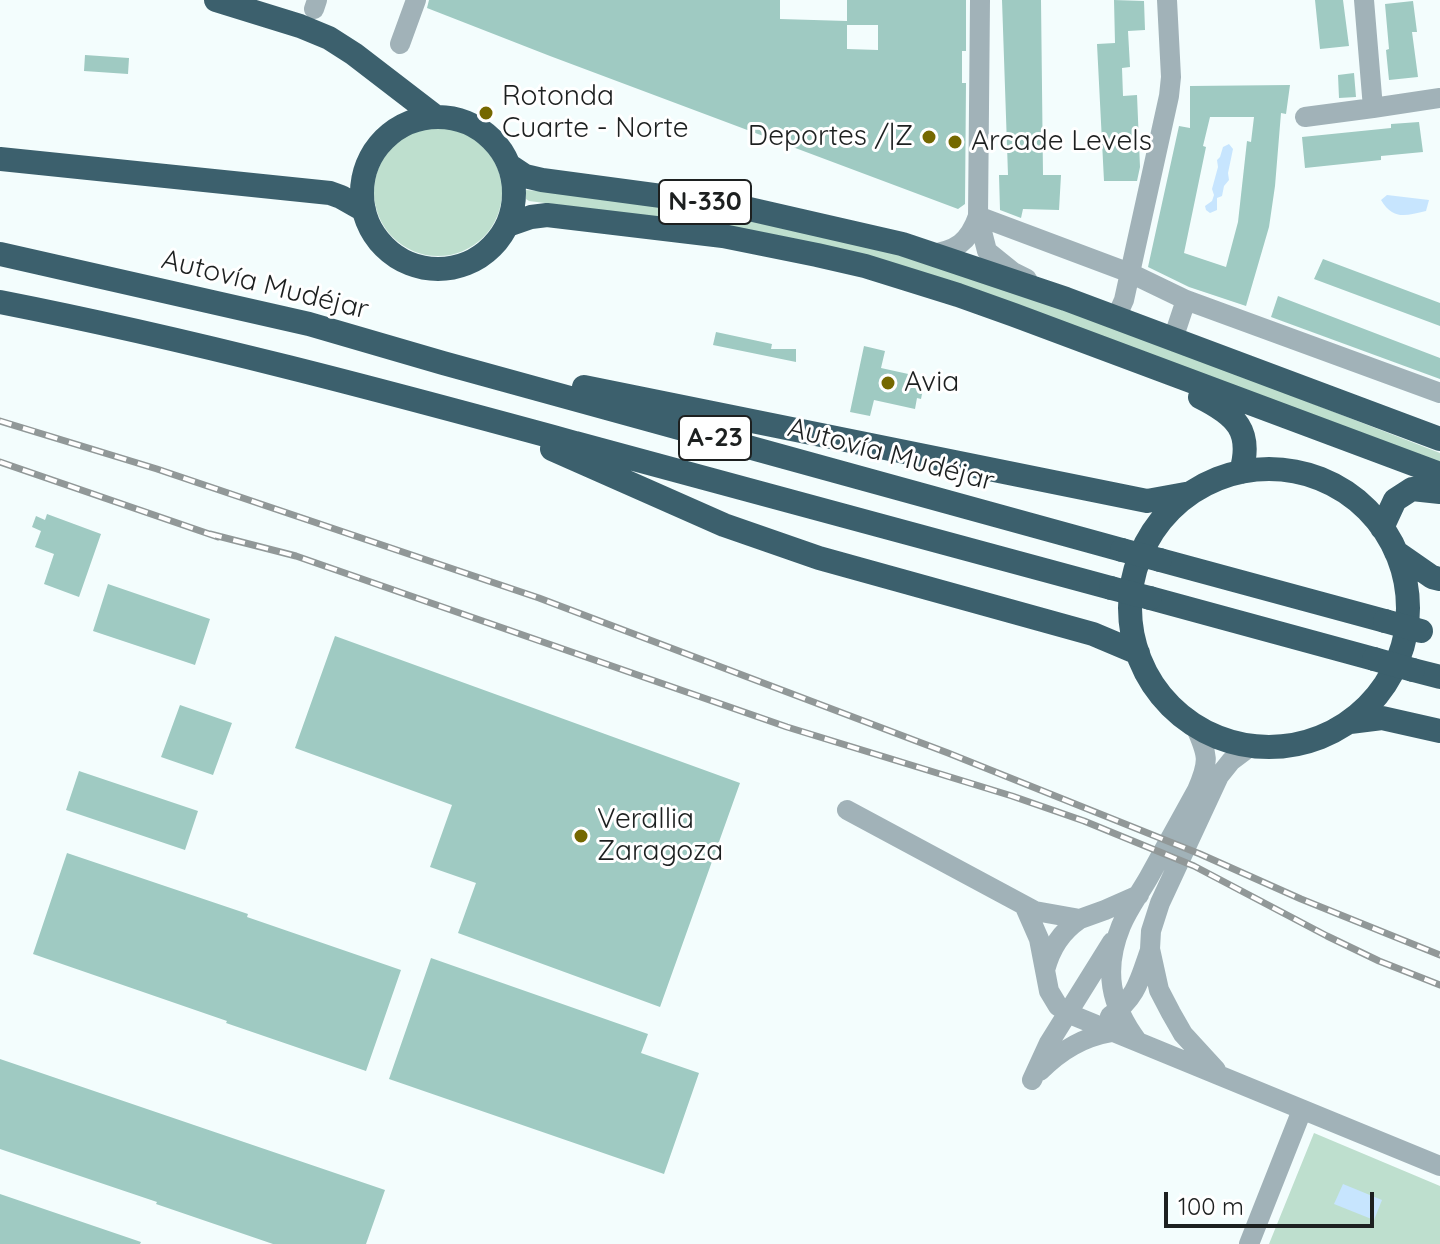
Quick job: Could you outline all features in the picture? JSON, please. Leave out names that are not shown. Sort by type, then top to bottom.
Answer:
[{"type":"highway","points":[[216,0],[329,38],[436,117]]},
{"type":"highway","points":[[436,117],[464,121],[483,132],[499,147],[510,166],[514,206],[508,225],[497,243],[481,257],[462,266],[441,270],[420,268],[401,260],[384,247],[371,230],[362,191],[365,172],[384,139],[400,127],[436,117]]},
{"type":"highway","points":[[0,159],[330,193],[364,210]]},
{"type":"highway","name":"N-330","points":[[510,166],[525,176],[542,180],[736,206],[902,244],[1066,299],[1440,439]]},
{"type":"highway","name":"N-330","points":[[508,225],[547,215],[723,236],[829,257],[911,280],[1069,336],[1440,474]]},
{"type":"highway","name":"Autovía Mudéjar","points":[[0,254],[309,324],[473,372],[1431,633]]},
{"type":"highway","name":"A-23","points":[[0,302],[139,330],[464,413],[1440,677]]},
{"type":"highway","points":[[309,324],[443,353],[524,375],[1147,501],[1191,493]]},
{"type":"highway","points":[[1069,336],[1091,355],[1198,396],[1228,413],[1244,437],[1246,451],[1241,472]]},
{"type":"highway","points":[[464,413],[492,428],[546,446],[724,525],[819,558],[1093,634],[1138,653]]},
{"type":"highway","points":[[1241,472],[1294,472],[1328,483],[1358,502],[1382,528],[1401,567],[1407,598],[1406,630],[1398,660],[1383,688],[1350,722],[1327,735],[1303,743],[1277,747],[1251,746],[1231,742],[1195,726],[1160,694],[1151,681],[1133,637],[1131,612],[1135,572],[1156,528],[1191,493],[1215,480],[1241,472]]},
{"type":"highway","points":[[1382,528],[1395,500],[1412,489],[1440,492]]},
{"type":"highway","points":[[1396,552],[1432,577],[1440,579]]},
{"type":"highway","points":[[1350,722],[1382,718],[1440,731]]},
{"type":"street","points":[[400,44],[416,0]]},
{"type":"street","points":[[980,0],[978,216],[987,251],[1013,272],[1066,299]]},
{"type":"street","points":[[1116,318],[1124,300],[1169,96],[1167,0]]},
{"type":"street","points":[[1364,0],[1373,108]]},
{"type":"street","points":[[1305,117],[1440,98]]},
{"type":"street","points":[[929,254],[942,253],[964,242],[973,231],[978,216]]},
{"type":"street","points":[[978,216],[1130,273],[1186,300],[1440,393]]},
{"type":"street","points":[[1173,339],[1186,300]]},
{"type":"street","points":[[1113,1032],[1080,1040],[1055,1057],[1032,1080],[1049,1043],[1076,1016],[1122,924],[1197,790],[1205,771],[1206,756],[1195,726]]},
{"type":"street","points":[[1221,1076],[1183,1034],[1159,990],[1150,949],[1151,931],[1160,903],[1213,786],[1225,766],[1251,746]]},
{"type":"street","points":[[847,810],[1025,907],[1080,919]]},
{"type":"street","points":[[1045,971],[1059,938],[1080,919],[1139,895]]},
{"type":"street","points":[[1025,907],[1039,939],[1052,997],[1058,1006],[1113,1032],[1440,1166]]},
{"type":"street","points":[[1122,924],[1112,972],[1114,998],[1138,1042]]},
{"type":"street","points":[[1076,1016],[1101,1020],[1118,1010],[1135,993],[1150,949]]},
{"type":"street","points":[[1249,1244],[1302,1110]]},
{"type":"green space","points":[[438,128],[463,133],[483,147],[497,167],[502,192],[497,217],[483,237],[463,251],[438,256],[413,251],[393,237],[379,217],[374,192],[379,167],[393,147],[413,133]]},
{"type":"green space","points":[[526,190],[609,197],[790,225],[1009,286],[1440,453],[1440,466],[1049,318],[623,213],[529,201]]},
{"type":"green space","points":[[1314,1133],[1440,1186],[1440,1244],[1269,1244]]},
{"type":"water","points":[[1229,144],[1233,149],[1229,180],[1222,196],[1217,198],[1217,210],[1210,213],[1205,206],[1214,195],[1212,189],[1217,160],[1223,147]]},
{"type":"water","points":[[1387,195],[1429,200],[1426,211],[1400,215],[1390,211],[1381,200]]},
{"type":"water","points":[[1343,1184],[1382,1200],[1374,1220],[1334,1204]]},
{"type":"building","points":[[429,0],[780,0],[780,19],[847,21],[847,0],[966,0],[966,51],[962,51],[962,83],[966,83],[965,204],[958,209],[427,8]],"holes":[[[847,25],[878,25],[878,50],[847,49]]]},
{"type":"building","points":[[1002,0],[1041,0],[1043,175],[1061,175],[1059,210],[1023,209],[1021,218],[1000,210],[999,175],[1008,175]]},
{"type":"building","points":[[1114,0],[1144,1],[1145,30],[1128,31],[1130,67],[1122,68],[1123,96],[1137,95],[1140,167],[1137,181],[1104,181],[1097,44],[1115,43]]},
{"type":"building","points":[[1315,0],[1343,0],[1349,46],[1320,49]]},
{"type":"building","points":[[1413,1],[1417,32],[1412,32],[1418,77],[1389,80],[1385,4]]},
{"type":"building","points":[[85,55],[129,58],[128,74],[84,71]]},
{"type":"building","points":[[1354,73],[1356,97],[1339,98],[1338,75]]},
{"type":"building","points":[[1290,85],[1286,114],[1281,113],[1269,227],[1246,306],[1189,287],[1148,267],[1179,126],[1190,128],[1190,86]],"holes":[[[1210,117],[1254,117],[1251,142],[1247,141],[1238,222],[1226,267],[1184,253]]]},
{"type":"building","points":[[1419,122],[1423,152],[1305,168],[1302,137]]},
{"type":"building","points":[[1323,259],[1440,303],[1440,326],[1314,279]]},
{"type":"building","points":[[1278,296],[1440,358],[1440,379],[1271,317]]},
{"type":"building","points":[[716,332],[772,344],[771,349],[796,349],[796,362],[713,345]]},
{"type":"building","name":"Avia","points":[[864,346],[885,351],[881,368],[922,377],[919,388],[923,389],[921,399],[917,398],[915,409],[874,400],[870,416],[850,412]]},
{"type":"building","points":[[47,514],[101,534],[79,597],[44,584],[54,554],[35,547],[41,531],[32,527],[36,516],[45,520]]},
{"type":"building","points":[[108,584],[210,619],[195,665],[93,631]]},
{"type":"building","name":"Verallia Zaragoza","points":[[335,636],[740,783],[660,1007],[458,933],[476,883],[430,867],[452,805],[295,748]]},
{"type":"building","points":[[180,705],[232,723],[213,775],[161,757]]},
{"type":"building","points":[[79,771],[198,811],[185,850],[66,810]]},
{"type":"building","points":[[67,853],[401,970],[366,1071],[33,954]]},
{"type":"building","points":[[431,958],[648,1034],[641,1053],[699,1073],[664,1174],[389,1079]]},
{"type":"building","points":[[0,1059],[385,1190],[366,1244],[273,1244],[0,1149]]},
{"type":"building","points":[[0,1194],[141,1242],[0,1244]]},
{"type":"railway","points":[[0,421],[157,469],[539,598],[948,753],[1440,955]]},
{"type":"railway","points":[[0,462],[218,537]]},
{"type":"railway","points":[[210,534],[296,556],[787,727],[1084,821],[1194,866],[1327,936],[1440,985]]},
{"type":"place","name":"Rotonda Cuarte - Norte","points":[[486,113]]},
{"type":"place","name":"Deportes /|Z","points":[[929,137]]},
{"type":"place","name":"Arcade Levels","points":[[955,142]]},
{"type":"place","name":"Avia","points":[[888,383]]},
{"type":"place","name":"Verallia Zaragoza","points":[[581,836]]}]
